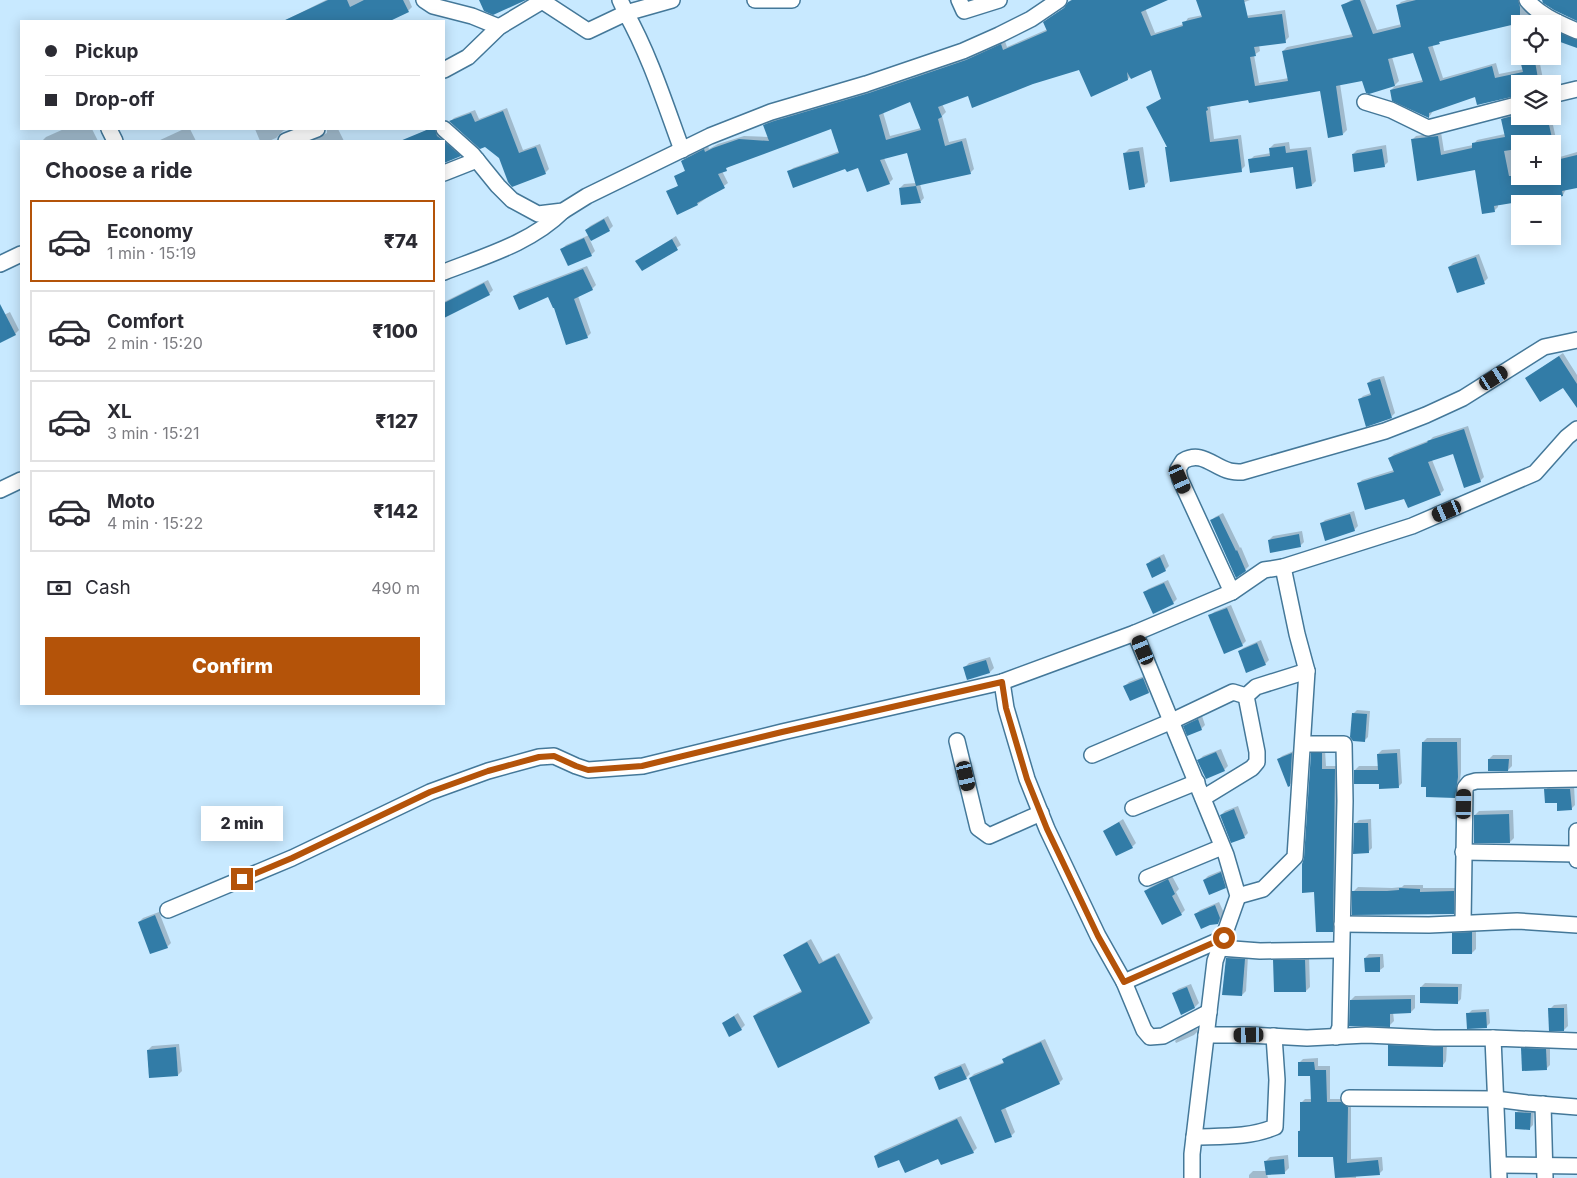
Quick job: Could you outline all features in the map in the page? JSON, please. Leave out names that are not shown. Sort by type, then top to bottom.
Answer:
[{"type":"street","points":[[424,0],[433,6],[472,16],[499,27]]},
{"type":"street","points":[[445,69],[468,57],[499,27],[543,0],[588,31],[623,7],[672,0]]},
{"type":"street","points":[[755,0],[792,0]]},
{"type":"street","points":[[959,0],[964,12],[999,0]]},
{"type":"street","points":[[445,272],[532,236],[552,222],[563,211],[587,196],[710,136],[771,112],[866,84],[963,51],[1031,19],[1059,0]]},
{"type":"street","points":[[1527,0],[1532,6],[1554,21],[1577,31]]},
{"type":"street","points":[[623,7],[661,91],[682,150]]},
{"type":"street","points":[[1561,93],[1577,89]]},
{"type":"street","points":[[1365,102],[1391,110],[1428,128],[1511,106]]},
{"type":"street","points":[[289,140],[315,130]]},
{"type":"street","points":[[445,130],[477,160],[512,200],[538,214],[563,211]]},
{"type":"street","points":[[445,173],[477,160]]},
{"type":"street","points":[[0,264],[20,254]]},
{"type":"street","points":[[1232,592],[1180,479],[1178,469],[1183,460],[1197,456],[1230,471],[1242,472],[1385,431],[1426,416],[1463,398],[1544,347],[1577,340]]},
{"type":"street","points":[[168,910],[292,858],[430,792],[511,764],[539,757],[554,756],[588,770],[642,766],[1002,682],[1135,632],[1232,592],[1264,570],[1283,567],[1412,526],[1535,473],[1567,437],[1577,430]]},
{"type":"street","points":[[0,490],[20,480]]},
{"type":"street","points":[[1238,896],[1263,889],[1295,857],[1307,671],[1283,567]]},
{"type":"street","points":[[1135,632],[1197,782],[1222,847],[1238,896],[1215,961],[1192,1154],[1192,1178]]},
{"type":"street","points":[[1246,696],[1256,687],[1307,671]]},
{"type":"street","points":[[1002,682],[1006,708],[1027,779],[1040,813],[1098,936],[1124,982],[1144,1030],[1150,1036],[1163,1036],[1209,1012]]},
{"type":"street","points":[[1092,755],[1172,721],[1233,692],[1246,696]]},
{"type":"street","points":[[1203,798],[1252,768],[1257,762],[1258,752],[1246,696]]},
{"type":"street","points":[[958,741],[978,828],[989,836],[1040,813]]},
{"type":"street","points":[[1303,744],[1344,744],[1345,810],[1340,1027],[1336,1037]]},
{"type":"street","points":[[1463,923],[1465,788],[1470,783],[1476,782],[1577,779]]},
{"type":"street","points":[[1133,808],[1197,782]]},
{"type":"street","points":[[1463,852],[1576,857],[1577,832]]},
{"type":"street","points":[[1147,878],[1222,847]]},
{"type":"street","points":[[1342,924],[1429,925],[1517,921],[1577,925]]},
{"type":"street","points":[[1124,982],[1222,943],[1260,951],[1341,950]]},
{"type":"street","points":[[1206,1035],[1306,1038],[1366,1035],[1577,1040]]},
{"type":"street","points":[[1194,1137],[1259,1134],[1275,1126],[1277,1080],[1274,1036]]},
{"type":"street","points":[[1493,1038],[1499,1171],[1545,1172],[1577,1166]]},
{"type":"street","points":[[1349,1098],[1495,1099],[1577,1106]]},
{"type":"street","points":[[1544,1104],[1545,1172]]},
{"type":"building","points":[[328,0],[347,0],[350,7],[364,0],[403,0],[409,12],[392,20],[285,20]]},
{"type":"building","points":[[479,0],[526,0],[493,15],[484,11]]},
{"type":"building","points":[[1072,0],[1168,0],[1141,12],[1151,36],[1183,26],[1182,22],[1202,17],[1196,0],[1244,0],[1248,18],[1282,14],[1286,43],[1254,47],[1256,56],[1250,57],[1255,86],[1288,81],[1282,51],[1353,37],[1341,5],[1354,0],[1360,0],[1373,34],[1401,27],[1396,5],[1416,0],[1518,0],[1520,15],[1511,15],[1511,25],[1439,42],[1440,44],[1428,47],[1440,81],[1492,66],[1495,78],[1523,72],[1521,65],[1536,65],[1537,75],[1511,75],[1511,97],[1477,105],[1475,97],[1429,113],[1429,118],[1392,101],[1390,90],[1423,82],[1413,53],[1388,59],[1395,86],[1369,94],[1366,93],[1362,81],[1336,86],[1343,135],[1328,138],[1320,91],[1249,103],[1248,100],[1207,107],[1210,142],[1238,139],[1242,172],[1170,182],[1165,147],[1167,147],[1146,107],[1161,99],[1151,70],[1131,79],[1127,72],[1128,80],[1091,97],[1079,70],[1033,84],[972,108],[968,96],[938,107],[942,117],[938,119],[945,146],[962,141],[971,174],[916,186],[907,153],[880,160],[890,184],[867,192],[858,168],[847,172],[845,169],[793,188],[787,171],[839,153],[831,129],[726,168],[727,171],[718,174],[725,188],[697,203],[698,205],[677,215],[666,191],[678,186],[674,176],[685,171],[681,161],[704,149],[705,152],[739,139],[769,141],[763,125],[869,93],[966,60],[1001,44],[1003,50],[1047,31],[1043,22],[1064,8]],"holes":[[[910,102],[921,130],[886,140],[879,115]]]},
{"type":"building","points":[[1542,0],[1577,0],[1577,21],[1554,10],[1543,3]]},
{"type":"building","points":[[1561,34],[1577,40],[1577,48],[1561,42]]},
{"type":"building","points":[[503,111],[519,153],[536,147],[546,174],[512,187],[508,182],[499,158],[485,147],[480,149],[449,121],[471,113],[475,122]]},
{"type":"building","points":[[1511,116],[1511,125],[1549,125],[1551,135],[1511,135],[1511,150],[1504,151],[1509,176],[1511,176],[1511,185],[1561,185],[1561,159],[1577,155],[1577,188],[1562,191],[1563,196],[1561,196],[1511,195],[1511,203],[1494,206],[1495,212],[1482,214],[1475,170],[1417,181],[1411,139],[1438,136],[1441,155],[1472,148],[1472,143],[1505,137],[1501,119]]},
{"type":"building","points":[[427,130],[435,130],[437,136],[443,140],[402,140]]},
{"type":"building","points":[[445,142],[461,156],[445,163]]},
{"type":"building","points":[[1285,146],[1286,153],[1307,150],[1312,186],[1296,189],[1293,167],[1250,173],[1248,159],[1270,156],[1269,148]]},
{"type":"building","points":[[1382,149],[1385,167],[1354,172],[1352,154]]},
{"type":"building","points":[[1139,151],[1145,187],[1129,190],[1123,153]]},
{"type":"building","points":[[916,186],[921,203],[901,205],[899,188]]},
{"type":"building","points":[[604,219],[610,231],[591,241],[585,230]]},
{"type":"building","points":[[584,238],[592,256],[568,266],[560,249]]},
{"type":"building","points":[[672,239],[678,250],[642,271],[635,261]]},
{"type":"building","points":[[1476,257],[1485,284],[1457,293],[1448,267]]},
{"type":"building","points":[[583,269],[593,290],[574,299],[588,338],[566,345],[554,308],[548,297],[519,310],[513,296]]},
{"type":"building","points":[[484,283],[490,295],[445,318],[445,302]]},
{"type":"building","points":[[0,304],[16,335],[0,343]]},
{"type":"building","points":[[1559,356],[1577,384],[1577,408],[1563,388],[1540,402],[1525,378]]},
{"type":"building","points":[[1380,379],[1392,418],[1366,427],[1358,399],[1371,395],[1367,383]]},
{"type":"building","points":[[1464,429],[1481,482],[1464,488],[1453,454],[1428,462],[1441,495],[1408,508],[1404,499],[1365,510],[1357,483],[1394,472],[1388,458],[1427,441]]},
{"type":"building","points":[[1350,514],[1355,531],[1325,541],[1320,523]]},
{"type":"building","points":[[1219,516],[1246,571],[1236,578],[1210,520]]},
{"type":"building","points":[[1299,534],[1301,547],[1270,553],[1268,540]]},
{"type":"building","points":[[1160,557],[1166,571],[1152,578],[1146,564]]},
{"type":"building","points":[[1164,583],[1174,604],[1153,614],[1143,592]]},
{"type":"building","points":[[1227,608],[1243,646],[1224,654],[1208,615]]},
{"type":"building","points":[[1257,643],[1266,665],[1246,673],[1238,651]]},
{"type":"building","points":[[986,660],[990,673],[967,680],[963,667]]},
{"type":"building","points":[[1143,678],[1149,693],[1130,701],[1123,686]]},
{"type":"building","points":[[1352,713],[1367,714],[1365,742],[1353,741],[1350,737]]},
{"type":"building","points":[[1198,719],[1202,730],[1187,736],[1183,726]]},
{"type":"building","points":[[1422,742],[1457,742],[1458,777],[1455,798],[1426,797],[1426,787],[1421,787]]},
{"type":"building","points":[[1216,752],[1225,771],[1206,779],[1197,760]]},
{"type":"building","points":[[1292,753],[1290,786],[1288,787],[1277,759]]},
{"type":"building","points":[[1311,753],[1322,753],[1322,769],[1335,769],[1333,932],[1316,932],[1314,892],[1302,893],[1302,864],[1304,858]]},
{"type":"building","points":[[1397,753],[1399,788],[1379,789],[1379,784],[1354,784],[1354,770],[1378,770],[1377,754]]},
{"type":"building","points":[[1488,759],[1509,759],[1508,771],[1488,771]]},
{"type":"building","points":[[1544,789],[1570,789],[1572,810],[1557,811],[1557,803],[1545,803]]},
{"type":"building","points":[[1234,809],[1245,838],[1231,843],[1220,815]]},
{"type":"building","points":[[1509,814],[1510,843],[1474,843],[1474,815]]},
{"type":"building","points":[[1119,822],[1133,848],[1116,856],[1103,831]]},
{"type":"building","points":[[1354,823],[1368,823],[1369,853],[1353,854]]},
{"type":"building","points":[[1221,872],[1226,888],[1209,895],[1203,880]]},
{"type":"building","points":[[1168,879],[1175,894],[1172,896],[1182,915],[1162,925],[1144,891]]},
{"type":"building","points":[[1399,888],[1420,889],[1420,892],[1454,891],[1454,914],[1352,915],[1352,891],[1387,891],[1399,890]]},
{"type":"building","points":[[1215,905],[1220,918],[1218,924],[1201,929],[1194,914]]},
{"type":"building","points":[[155,915],[168,948],[150,954],[138,922]]},
{"type":"building","points":[[1472,932],[1472,954],[1452,954],[1452,933]]},
{"type":"building","points":[[807,942],[819,964],[835,956],[870,1023],[778,1068],[753,1016],[802,992],[783,955]]},
{"type":"building","points":[[1380,957],[1380,972],[1365,972],[1364,958]]},
{"type":"building","points":[[1226,958],[1245,959],[1242,996],[1222,995]]},
{"type":"building","points":[[1273,960],[1305,960],[1306,992],[1274,992]]},
{"type":"building","points":[[1187,987],[1195,1008],[1181,1015],[1172,993]]},
{"type":"building","points":[[1420,987],[1458,987],[1458,1004],[1420,1003]]},
{"type":"building","points":[[1411,999],[1411,1013],[1390,1014],[1390,1027],[1349,1026],[1350,1000]]},
{"type":"building","points":[[1548,1008],[1564,1008],[1564,1031],[1549,1031]]},
{"type":"building","points":[[1486,1012],[1487,1028],[1467,1029],[1466,1013]]},
{"type":"building","points":[[734,1016],[742,1030],[729,1037],[722,1023]]},
{"type":"building","points":[[1041,1042],[1060,1084],[1001,1110],[1012,1137],[995,1143],[969,1078],[1004,1063],[1002,1059]]},
{"type":"building","points":[[1388,1045],[1443,1047],[1443,1067],[1388,1066]]},
{"type":"building","points":[[176,1047],[178,1076],[149,1078],[147,1050]]},
{"type":"building","points":[[1521,1048],[1546,1049],[1547,1070],[1522,1071]]},
{"type":"building","points":[[1298,1062],[1314,1062],[1315,1070],[1326,1070],[1327,1102],[1341,1102],[1348,1107],[1347,1163],[1378,1160],[1380,1175],[1335,1178],[1333,1157],[1298,1157],[1300,1102],[1311,1102],[1310,1076],[1298,1076]]},
{"type":"building","points":[[961,1066],[967,1079],[939,1090],[934,1077]]},
{"type":"building","points":[[1515,1112],[1531,1113],[1530,1130],[1515,1129]]},
{"type":"building","points":[[957,1119],[974,1153],[941,1165],[938,1159],[905,1173],[899,1160],[878,1168],[874,1156]]},
{"type":"building","points":[[1284,1159],[1285,1174],[1266,1175],[1264,1161]]},
{"type":"route","points":[[242,879],[292,858],[430,792],[488,771],[539,757],[554,756],[588,770],[642,766],[1002,682],[1006,708],[1027,779],[1047,829],[1098,936],[1124,982],[1224,938]]}]
